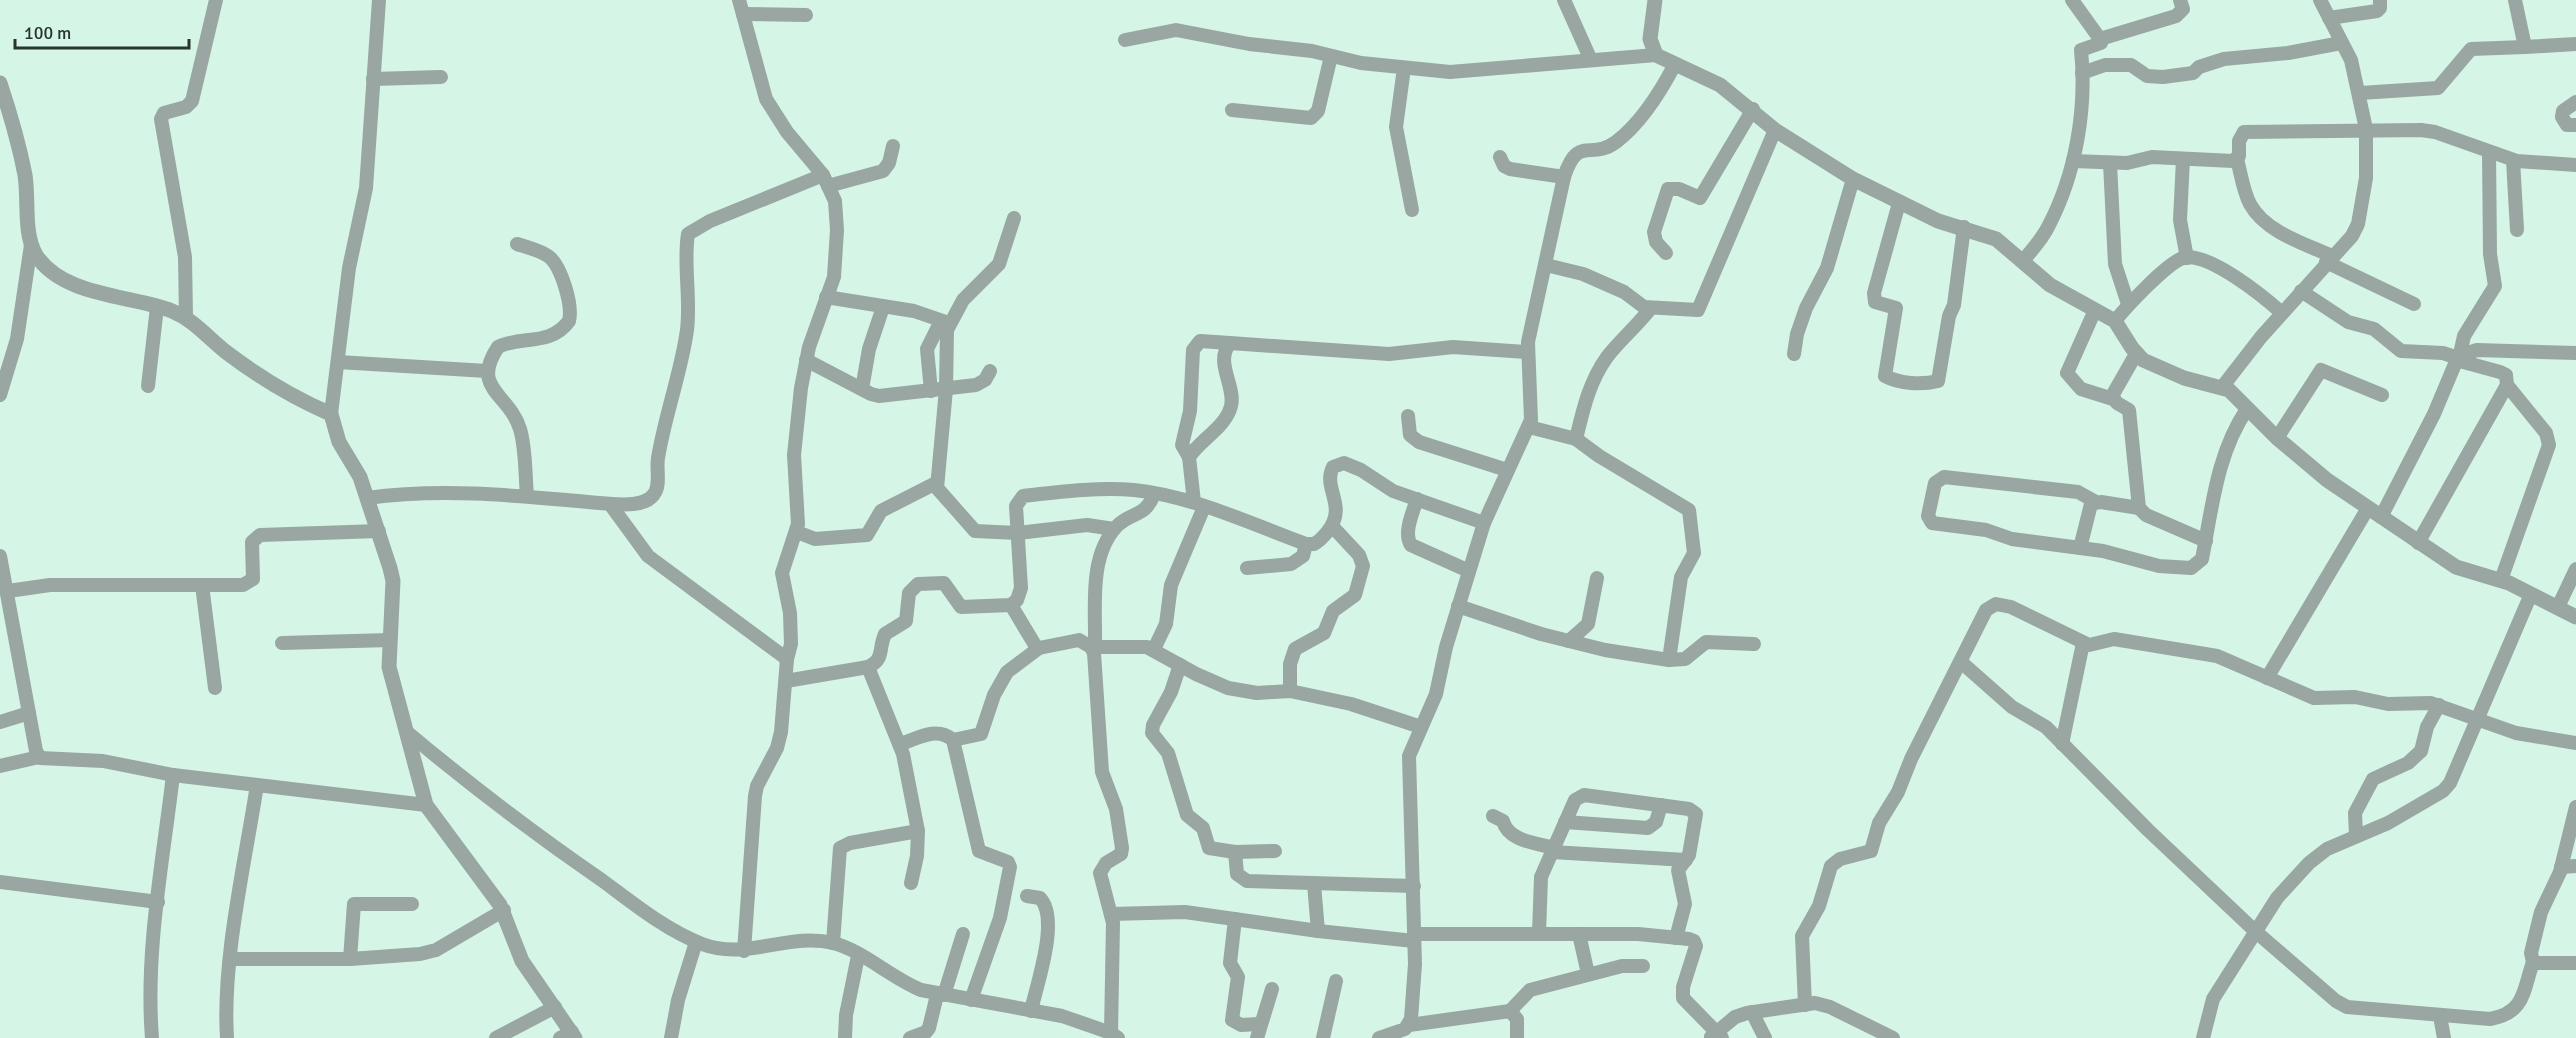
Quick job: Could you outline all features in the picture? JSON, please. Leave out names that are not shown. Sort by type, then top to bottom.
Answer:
[{"type":"street","points":[[186,317],[185,257],[161,119],[164,113],[186,106],[192,101],[216,0]]},
{"type":"street","points":[[379,0],[366,188],[349,268],[331,414],[339,442],[357,469],[379,531],[393,581],[389,667],[426,805],[504,910],[522,961],[555,1007],[569,1036]]},
{"type":"street","points":[[739,0],[760,81],[771,108],[786,132],[826,180],[835,201],[837,230],[834,277],[806,360],[794,455],[797,532],[783,566],[783,589],[791,629],[786,681],[779,740],[757,786],[755,796],[744,951]]},
{"type":"street","points":[[1564,0],[1590,58]]},
{"type":"street","points":[[1655,0],[1650,39],[1656,54]]},
{"type":"street","points":[[2023,261],[2047,229],[2073,161],[2081,116],[2080,50],[2101,43],[2072,0]]},
{"type":"street","points":[[2100,39],[2176,16],[2183,9],[2180,0]]},
{"type":"street","points":[[2223,386],[2282,313],[2352,236],[2358,224],[2367,168],[2366,129],[2360,93],[2351,60],[2320,0]]},
{"type":"street","points":[[2329,18],[2377,11],[2380,8],[2380,0]]},
{"type":"street","points":[[2515,0],[2525,47]]},
{"type":"street","points":[[743,14],[806,15]]},
{"type":"street","points":[[1125,40],[1176,30],[1361,63],[1470,72],[1590,58],[1656,54],[1720,85],[1753,109],[1775,130],[1853,179],[1938,221],[1964,227],[1996,239],[2050,285],[2115,321],[2136,354],[2151,364],[2184,378],[2223,386],[2277,438],[2327,480],[2463,571],[2500,580],[2576,617]]},
{"type":"street","points":[[2082,73],[2105,65],[2131,65],[2147,76],[2163,77],[2193,73],[2199,67],[2224,59],[2288,53],[2341,43]]},
{"type":"street","points":[[2360,93],[2438,88],[2471,49],[2576,44]]},
{"type":"street","points":[[1232,110],[1311,118],[1318,111],[1331,56]]},
{"type":"street","points":[[1409,1025],[1414,937],[1414,886],[1409,763],[1421,727],[1436,694],[1458,606],[1484,523],[1529,427],[1532,413],[1527,352],[1564,177],[1574,155],[1579,151],[1608,146],[1620,138],[1663,87],[1675,64]]},
{"type":"street","points":[[1404,68],[1396,127],[1412,210]]},
{"type":"street","points":[[373,79],[441,77]]},
{"type":"street","points":[[0,83],[25,176],[31,245],[15,350],[0,395]]},
{"type":"street","points":[[2576,102],[2563,111],[2562,117],[2567,125],[2576,125]]},
{"type":"street","points":[[1666,254],[1656,242],[1654,232],[1668,189],[1679,189],[1700,198],[1753,109]]},
{"type":"street","points":[[2414,304],[2286,236],[2254,212],[2247,198],[2237,159],[2240,152],[2240,135],[2244,132],[2366,129],[2435,132],[2513,160],[2576,165]]},
{"type":"street","points":[[1546,265],[1583,274],[1624,292],[1639,305],[1650,309],[1693,312],[1702,306],[1720,256],[1757,176],[1775,130]]},
{"type":"street","points":[[367,498],[427,492],[527,495],[610,504],[641,502],[656,492],[658,458],[687,333],[690,291],[688,234],[710,221],[826,180],[883,171],[889,163],[893,146]]},
{"type":"street","points":[[2381,517],[2434,414],[2468,327],[2490,299],[2495,286],[2490,254],[2489,152]]},
{"type":"street","points":[[1500,157],[1504,166],[1510,169],[1564,177]]},
{"type":"street","points":[[2073,161],[2133,162],[2152,157],[2237,159]]},
{"type":"street","points":[[2183,159],[2180,220],[2187,258]]},
{"type":"street","points":[[2513,160],[2517,230]]},
{"type":"street","points":[[2110,163],[2115,264],[2128,304]]},
{"type":"street","points":[[1794,354],[1797,334],[1806,308],[1827,268],[1853,179]]},
{"type":"street","points":[[1899,203],[1874,293],[1875,302],[1896,308],[1885,376],[1893,380],[1929,383],[1938,381],[1949,316],[1954,305],[1964,227]]},
{"type":"street","points":[[931,391],[927,349],[963,300],[999,264],[1014,218]]},
{"type":"street","points":[[517,244],[547,255],[555,265],[567,295],[570,317],[567,325],[543,339],[504,344],[498,347],[487,371],[489,385],[505,403],[520,430],[527,495]]},
{"type":"street","points":[[31,245],[40,260],[62,278],[89,289],[186,317],[227,352],[294,398],[331,414]]},
{"type":"street","points":[[2115,321],[2128,304],[2176,262],[2187,258],[2205,262],[2247,283],[2282,313]]},
{"type":"street","points":[[2301,291],[2348,322],[2374,329],[2401,351],[2443,352],[2506,375],[2507,385],[2546,433],[2549,445],[2500,580]]},
{"type":"street","points":[[826,297],[914,311],[945,322]]},
{"type":"street","points":[[862,389],[869,349],[883,307]]},
{"type":"street","points":[[148,386],[158,308]]},
{"type":"street","points":[[1576,439],[1585,400],[1606,359],[1650,309]]},
{"type":"street","points":[[2095,310],[2067,373],[2081,389],[2113,399],[2129,410],[2139,508]]},
{"type":"street","points":[[945,322],[946,389],[936,483],[971,529],[982,533],[1018,533],[1087,525],[1114,529]]},
{"type":"street","points":[[1154,649],[1166,624],[1171,585],[1199,504],[1190,457],[1182,446],[1190,411],[1193,350],[1200,341],[1389,354],[1453,347],[1527,352]]},
{"type":"street","points":[[1190,457],[1224,421],[1232,404],[1224,364],[1230,343]]},
{"type":"street","points":[[0,346],[15,350]]},
{"type":"street","points":[[2457,357],[2476,350],[2576,353]]},
{"type":"street","points":[[2113,399],[2113,392],[2136,354]]},
{"type":"street","points":[[806,360],[879,396],[982,383],[990,371]]},
{"type":"street","points":[[338,362],[487,371]]},
{"type":"street","points":[[2277,438],[2321,370],[2382,395]]},
{"type":"street","points":[[2418,543],[2507,385]]},
{"type":"street","points":[[2206,541],[2146,515],[2139,508],[2097,502],[2078,492],[1944,477],[1935,483],[1928,511],[1932,523],[1986,530],[2012,539],[2080,548],[2159,566],[2191,568],[2200,563],[2206,541],[2223,455],[2237,423],[2247,409]]},
{"type":"street","points":[[1408,416],[1410,435],[1419,442],[1507,470]]},
{"type":"street","points":[[1529,427],[1576,439],[1599,456],[1689,510],[1694,553],[1681,577],[1669,660]]},
{"type":"street","points":[[786,681],[868,667],[881,657],[885,634],[906,621],[909,593],[918,584],[944,583],[961,607],[1011,605],[1017,600],[1021,588],[1016,506],[1023,496],[1056,492],[1124,490],[1154,494],[1199,504],[1306,544],[1320,542],[1332,526],[1337,508],[1330,474],[1337,464],[1344,463],[1361,470],[1393,491],[1484,523]]},
{"type":"street","points":[[797,532],[815,539],[867,535],[880,511],[936,483]]},
{"type":"street","points":[[407,732],[538,836],[658,921],[696,942],[725,950],[744,951],[813,940],[833,943],[904,983],[940,995],[1070,1018],[1115,1036],[1114,930],[1100,873],[1106,863],[1121,854],[1122,848],[1116,809],[1102,772],[1097,727],[1093,647],[1096,567],[1114,529],[1121,522],[1148,509],[1154,494]]},
{"type":"street","points":[[1417,499],[1409,527],[1408,540],[1411,545],[1469,571]]},
{"type":"street","points":[[2080,548],[2088,509],[2097,502]]},
{"type":"street","points":[[610,504],[648,556],[787,659]]},
{"type":"street","points":[[2267,678],[2368,508]]},
{"type":"street","points":[[1290,691],[1290,664],[1295,649],[1324,633],[1333,611],[1355,595],[1363,566],[1359,555],[1332,526]]},
{"type":"street","points":[[8,591],[51,585],[243,585],[251,582],[254,576],[252,542],[260,535],[379,531]]},
{"type":"street","points":[[1247,568],[1298,561],[1306,544]]},
{"type":"street","points":[[0,556],[39,757]]},
{"type":"street","points":[[2558,607],[2576,569]]},
{"type":"street","points":[[1569,641],[1588,624],[1597,578]]},
{"type":"street","points":[[202,585],[214,688]]},
{"type":"street","points":[[2203,1038],[2209,1006],[2255,931],[2287,886],[2317,855],[2388,823],[2442,791],[2455,774],[2531,594]]},
{"type":"street","points":[[1804,1005],[1802,936],[1819,906],[1831,867],[1840,859],[1871,851],[1879,823],[1898,792],[1916,749],[1986,610],[1996,604],[2011,607],[2083,643],[2095,644],[2114,639],[2217,656],[2314,698],[2355,697],[2388,704],[2423,702],[2439,705],[2516,733],[2576,743]]},
{"type":"street","points":[[1011,605],[1031,641],[1039,648]]},
{"type":"street","points":[[1458,606],[1569,641],[1669,660],[1685,659],[1706,642],[1754,644]]},
{"type":"street","points":[[953,740],[981,734],[994,694],[1007,672],[1039,648],[1073,639],[1093,647],[1154,649],[1180,665],[1228,688],[1257,693],[1290,691],[1351,704],[1421,727]]},
{"type":"street","points":[[282,643],[390,640]]},
{"type":"street","points":[[2062,744],[2083,643]]},
{"type":"street","points":[[1961,662],[2000,698],[2046,727],[2148,830],[2255,931],[2336,1001],[2347,1007],[2490,1019],[2515,1011],[2533,962],[2531,953],[2541,912],[2561,867],[2576,807]]},
{"type":"street","points":[[1180,665],[1171,692],[1153,725],[1152,733],[1168,753],[1187,815],[1203,828],[1209,848],[1235,852],[1275,851]]},
{"type":"street","points":[[868,667],[901,744],[918,831],[917,856],[911,883]]},
{"type":"street","points":[[2356,836],[2355,813],[2373,779],[2415,758],[2421,751],[2427,727],[2439,705]]},
{"type":"street","points":[[0,722],[29,713]]},
{"type":"street","points":[[901,744],[931,733],[947,734],[953,740],[977,846],[982,853],[1008,862],[1010,867],[1000,918],[971,1000]]},
{"type":"street","points":[[0,766],[39,757],[103,761],[173,775],[302,788],[426,805]]},
{"type":"street","points":[[152,1038],[150,998],[158,902],[173,775]]},
{"type":"street","points":[[227,1038],[226,1011],[230,959],[257,785]]},
{"type":"street","points":[[1539,933],[1541,876],[1575,800],[1584,795],[1689,809],[1696,814],[1689,855],[1678,870],[1685,904],[1676,938]]},
{"type":"street","points":[[1566,822],[1648,828],[1656,822],[1660,805]]},
{"type":"street","points":[[1493,816],[1503,821],[1505,829],[1511,835],[1553,850],[1686,860]]},
{"type":"street","points":[[833,943],[840,848],[850,843],[918,831]]},
{"type":"street","points":[[1235,852],[1237,874],[1247,881],[1414,886]]},
{"type":"street","points":[[2561,867],[2576,866]]},
{"type":"street","points":[[0,882],[158,902]]},
{"type":"street","points":[[1314,884],[1318,931]]},
{"type":"street","points":[[1027,896],[1040,898],[1045,903],[1049,922],[1031,1011]]},
{"type":"street","points":[[350,959],[354,904],[412,904]]},
{"type":"street","points":[[230,959],[350,959],[429,952],[504,910]]},
{"type":"street","points":[[1111,914],[1172,911],[1318,931],[1414,937],[1539,933],[1689,939],[1696,946],[1683,987],[1683,998],[1716,1036],[1735,1017],[1752,1012],[1824,1004],[1893,1038]]},
{"type":"street","points":[[1235,919],[1230,963],[1238,977],[1232,1020],[1240,1025],[1259,1024]]},
{"type":"street","points":[[910,1038],[926,1032],[929,1028],[963,934]]},
{"type":"street","points":[[1579,934],[1588,974]]},
{"type":"street","points":[[671,1038],[678,1000],[696,942]]},
{"type":"street","points":[[845,1038],[846,1015],[858,956]]},
{"type":"street","points":[[2533,962],[2576,963]]},
{"type":"street","points":[[1379,1038],[1399,1032],[1409,1025],[1510,1011],[1524,993],[1530,990],[1622,966],[1643,966]]},
{"type":"street","points":[[1323,1038],[1336,981]]},
{"type":"street","points":[[1257,1038],[1259,1024],[1272,990]]},
{"type":"street","points":[[496,1038],[555,1007]]},
{"type":"street","points":[[1510,1011],[1517,1019],[1517,1038]]},
{"type":"street","points":[[1752,1012],[1766,1038]]},
{"type":"street","points":[[2440,1016],[2444,1038]]}]
